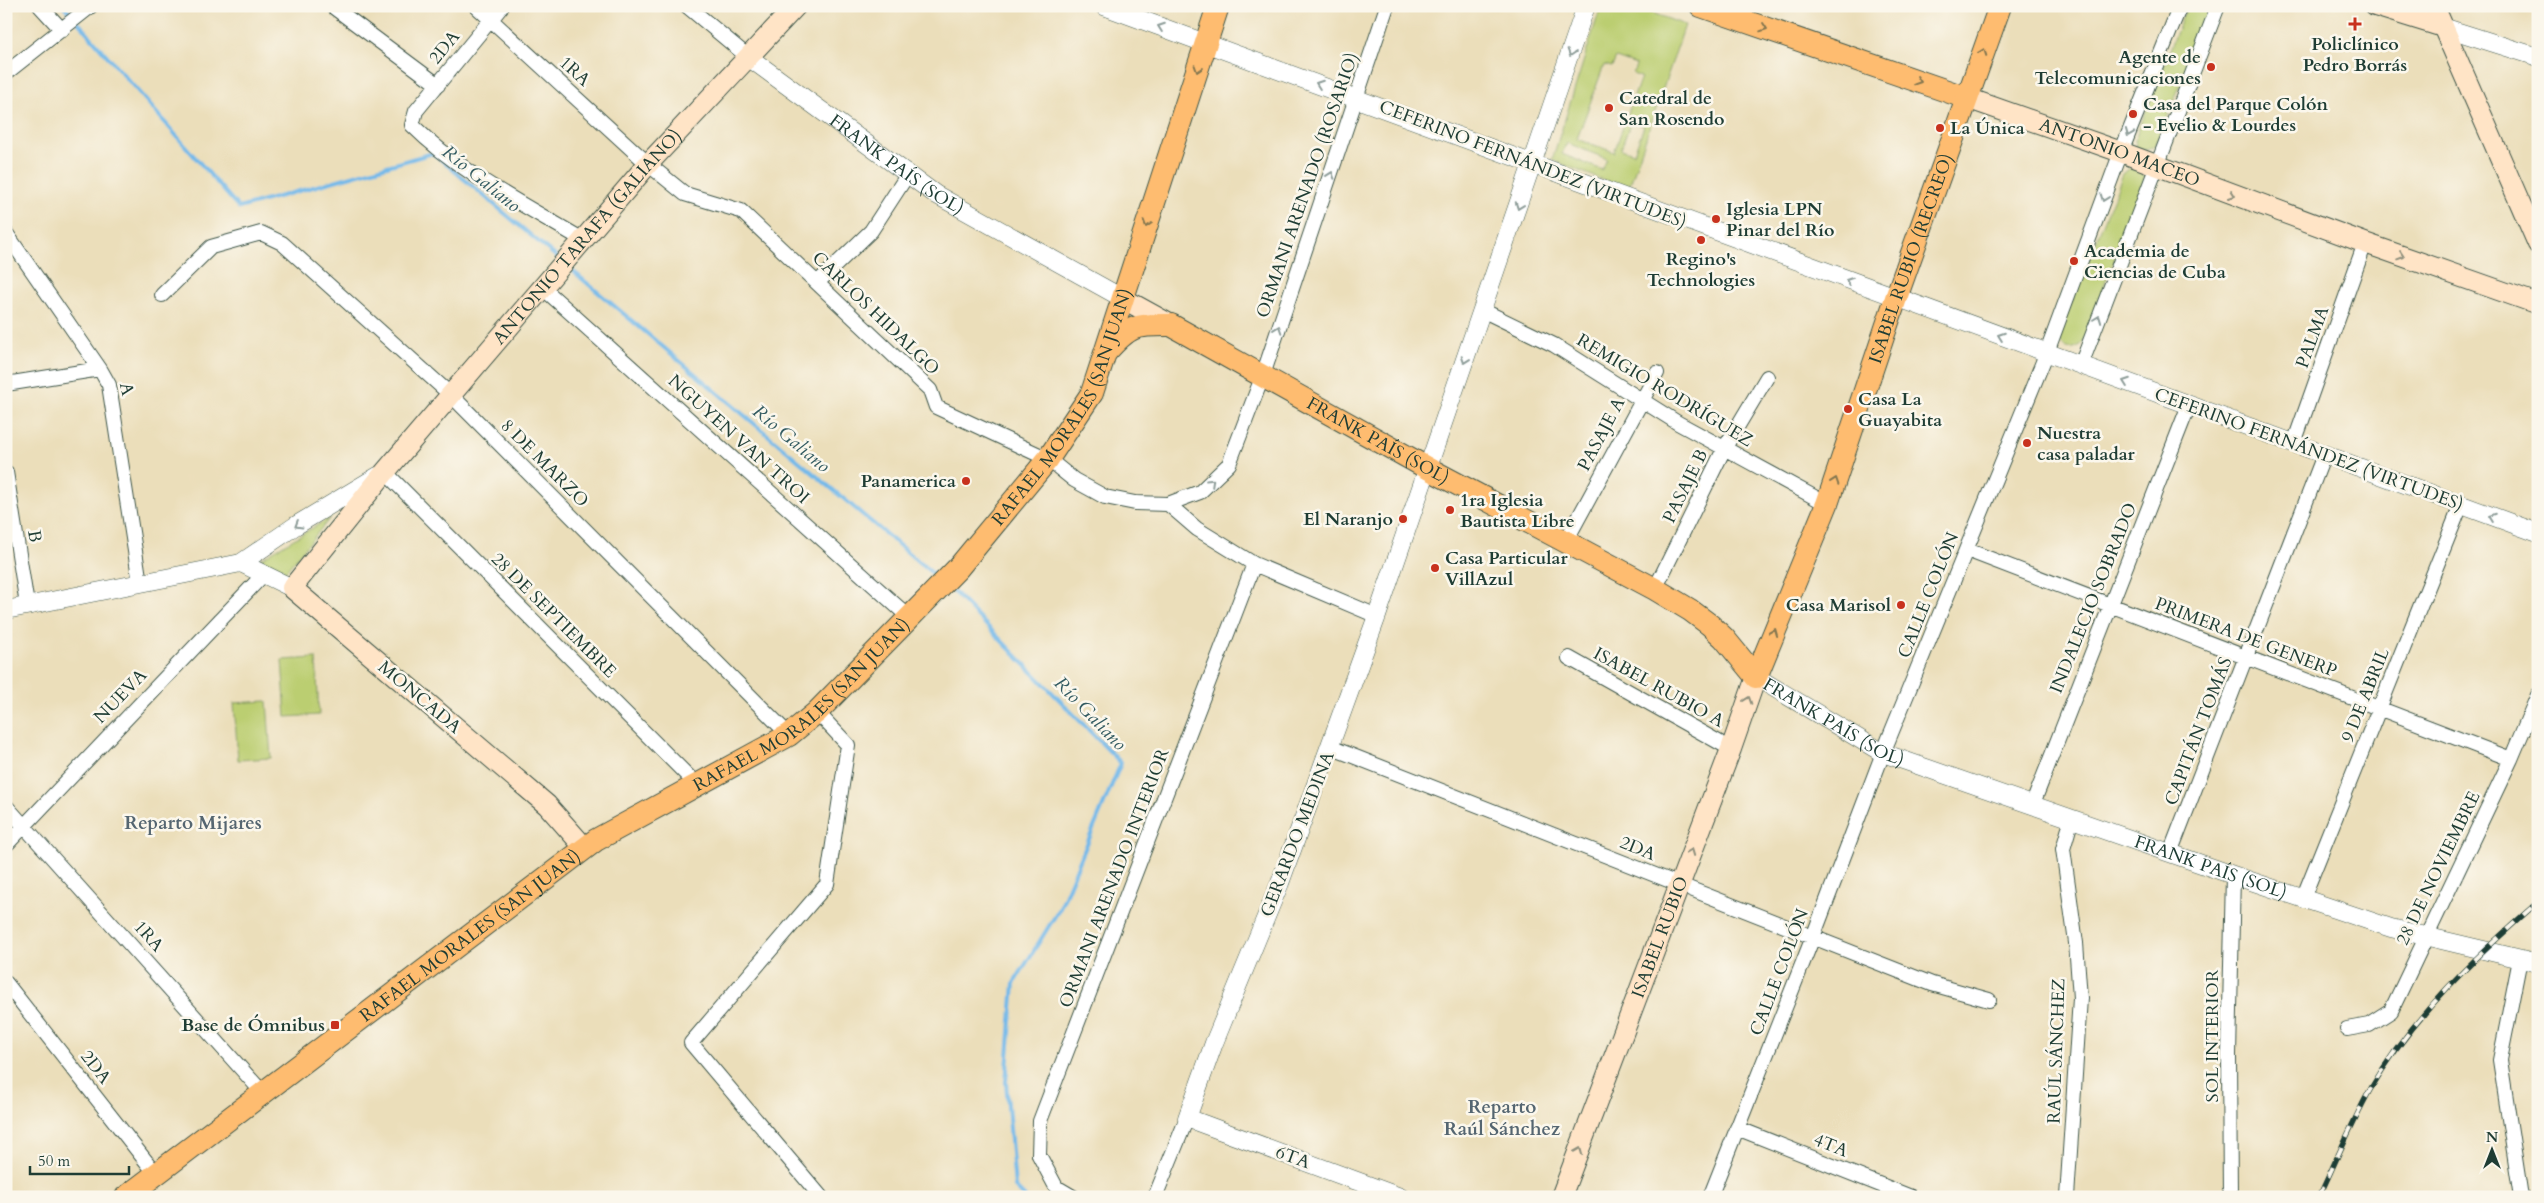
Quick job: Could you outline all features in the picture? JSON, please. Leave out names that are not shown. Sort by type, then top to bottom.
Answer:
[{"type":"main road","name":"ANTONIO TARAFA (GALIANO)","points":[[292,588],[385,472],[452,396],[648,164],[747,56],[796,6]]},
{"type":"main road","name":"RAFAEL MORALES (SAN JUAN)","points":[[126,1197],[596,840],[789,735],[817,712],[958,568],[1048,459],[1092,393],[1218,6]]},
{"type":"main road","name":"ANTONIO MACEO","points":[[1702,6],[2121,152],[2364,244],[2534,300]]},
{"type":"main road","name":"ISABEL RUBIO (RECREO)","points":[[1756,677],[1827,504],[1896,298],[2000,6]]},
{"type":"main road","points":[[2374,6],[2443,27]]},
{"type":"main road","points":[[2434,6],[2538,244]]},
{"type":"main road","points":[[1122,298],[1171,325]]},
{"type":"main road","points":[[1104,355],[1124,333],[1141,325],[1171,325]]},
{"type":"main road","name":"FRANK PAÍS (SOL)","points":[[1171,325],[1428,469],[1655,588],[1710,625],[1724,638],[1756,677]]},
{"type":"main road","name":"MONCADA","points":[[292,588],[547,805],[586,848]]},
{"type":"main road","name":"ISABEL RUBIO","points":[[1561,1197],[1731,749],[1756,677]]},
{"type":"street","points":[[40,6],[62,30]]},
{"type":"street","points":[[6,73],[91,6]]},
{"type":"street","points":[[332,6],[438,84]]},
{"type":"street","name":"1RA","points":[[476,6],[648,164]]},
{"type":"street","name":"2DA","points":[[502,6],[416,111],[412,125],[429,142],[579,246]]},
{"type":"street","name":"FRANK PAÍS (SOL)","points":[[687,6],[747,56],[935,194],[1122,298]]},
{"type":"street","name":"CEFERINO FERNÁNDEZ (VIRTUDES)","points":[[1104,6],[1357,98],[1533,166],[2047,352],[2538,534]]},
{"type":"street","name":"ORMANI ARENADO (ROSARIO)","points":[[1168,504],[1200,492],[1229,464],[1263,375],[1387,6]]},
{"type":"street","name":"GERARDO MEDINA","points":[[1155,1197],[1330,747],[1533,166],[1586,6]]},
{"type":"street","name":"CALLE COLÓN","points":[[1710,1197],[1813,937],[1883,753],[2047,352],[2121,152],[2180,6]]},
{"type":"street","points":[[2081,365],[2218,6]]},
{"type":"street","points":[[2443,27],[2538,58]]},
{"type":"street","name":"CARLOS HIDALGO","points":[[648,164],[684,194],[741,211],[930,390],[936,407],[1048,459],[1074,480],[1105,497],[1135,504],[1168,504]]},
{"type":"street","points":[[817,283],[871,230],[908,174]]},
{"type":"street","name":"A","points":[[6,233],[100,369],[109,385],[140,583]]},
{"type":"street","name":"8 DE MARZO","points":[[162,295],[211,247],[261,233],[282,243],[452,396],[789,735]]},
{"type":"street","name":"PALMA","points":[[2294,443],[2364,244]]},
{"type":"street","name":"NGUYEN VAN TROI","points":[[543,288],[910,618]]},
{"type":"street","name":"REMIGIO RODRÍGUEZ","points":[[1482,310],[1554,345],[1724,449],[1827,504]]},
{"type":"street","points":[[6,384],[100,369]]},
{"type":"street","name":"PASAJE A","points":[[1566,541],[1641,399],[1657,373]]},
{"type":"street","name":"PASAJE B","points":[[1655,588],[1724,449],[1767,377]]},
{"type":"street","name":"INDALECIO SOBRADO","points":[[2032,806],[2189,405]]},
{"type":"street","name":"CAPITÁN TOMÁS","points":[[2170,853],[2324,455]]},
{"type":"street","name":"B","points":[[6,472],[27,605]]},
{"type":"street","name":"ANTONIO TARAFA (GALIANO)","points":[[241,563],[295,526],[385,472]]},
{"type":"street","name":"28 DE SEPTIEMBRE","points":[[385,472],[697,785]]},
{"type":"street","points":[[1168,504],[1197,529],[1254,564],[1377,616]]},
{"type":"street","name":"9 DE ABRIL","points":[[2303,898],[2461,505]]},
{"type":"street","points":[[331,506],[342,512],[343,523]]},
{"type":"street","name":"PRIMERA DE GENERP","points":[[1967,550],[2511,759]]},
{"type":"street","points":[[6,610],[241,563]]},
{"type":"street","name":"MONCADA","points":[[241,563],[292,588]]},
{"type":"street","name":"ORMANI ARENADO INTERIOR","points":[[1073,1197],[1056,1187],[1039,1155],[1040,1121],[1254,564]]},
{"type":"street","name":"NUEVA","points":[[6,845],[263,575]]},
{"type":"street","name":"ISABEL RUBIO A","points":[[1569,658],[1731,749]]},
{"type":"street","name":"FRANK PAÍS (SOL)","points":[[1756,677],[1883,753],[2233,875],[2426,938],[2538,963]]},
{"type":"street","name":"28 DE NOVIEMBRE","points":[[2347,1029],[2370,1025],[2391,1010],[2511,759],[2538,696]]},
{"type":"street","points":[[817,712],[848,745],[827,884],[691,1043],[821,1197]]},
{"type":"street","name":"2DA","points":[[1330,747],[1932,984],[1990,1000]]},
{"type":"street","name":"1RA","points":[[6,806],[263,1093]]},
{"type":"street","name":"RAÚL SÁNCHEZ","points":[[2067,1197],[2080,998],[2076,943],[2063,849],[2072,818]]},
{"type":"street","name":"SOL INTERIOR","points":[[2230,1197],[2229,1055],[2233,875]]},
{"type":"street","points":[[2520,959],[2500,1060],[2521,1197]]},
{"type":"street","name":"2DA","points":[[6,983],[156,1174]]},
{"type":"street","name":"6TA","points":[[1187,1118],[1400,1197]]},
{"type":"street","name":"4TA","points":[[1737,1128],[1911,1197]]},
{"type":"green space","points":[[1601,6],[1633,6],[1685,25],[1628,190],[1552,160]],"holes":[[[1616,58],[1636,65],[1633,74],[1641,77],[1614,152],[1577,139],[1604,65],[1612,67]],[[1631,121],[1644,126],[1634,153],[1621,149]],[[1567,143],[1607,159],[1602,170],[1562,154]]]},
{"type":"green space","points":[[2187,6],[2212,6],[2156,145],[2142,150],[2136,147],[2135,139]]},
{"type":"green space","points":[[2130,168],[2139,170],[2145,176],[2143,182],[2082,344],[2074,348],[2067,348],[2062,344],[2058,336],[2123,174]]},
{"type":"green space","points":[[331,517],[285,572],[260,559]]},
{"type":"green space","points":[[316,658],[319,715],[286,717],[282,660]]},
{"type":"green space","points":[[267,701],[271,758],[238,760],[234,703]]},
{"type":"waterway","name":"Río Galiano","points":[[64,6],[72,16]]},
{"type":"waterway","name":"Río Galiano","points":[[77,21],[239,208],[433,153],[559,259]]},
{"type":"waterway","name":"Río Galiano","points":[[568,267],[938,578]]},
{"type":"waterway","name":"Río Galiano","points":[[949,587],[1121,763],[1060,908],[1014,983],[1006,1082],[1015,1187],[1025,1197]]},
{"type":"railway","points":[[2319,1197],[2370,1090],[2405,1038],[2468,966],[2538,902]]},
{"type":"place","name":"Policlínico Pedro Borrás","points":[[2355,24]]},
{"type":"place","name":"Agente de Telecomunicaciones","points":[[2211,67]]},
{"type":"place","name":"Catedral de San Rosendo","points":[[1609,108]]},
{"type":"place","name":"Casa del Parque Colón - Evelio & Lourdes","points":[[2133,114]]},
{"type":"place","name":"La Única","points":[[1940,128]]},
{"type":"place","name":"Iglesia LPN Pinar del Río","points":[[1716,219]]},
{"type":"place","name":"Regino's Technologies","points":[[1701,240]]},
{"type":"place","name":"Academia de Ciencias de Cuba","points":[[2074,261]]},
{"type":"place","name":"Casa La Guayabita","points":[[1848,409]]},
{"type":"place","name":"Nuestra casa paladar","points":[[2027,443]]},
{"type":"place","name":"Panamerica","points":[[966,481]]},
{"type":"place","name":"1ra Iglesia Bautista Libre","points":[[1450,510]]},
{"type":"place","name":"El Naranjo","points":[[1403,519]]},
{"type":"place","name":"Casa Particular VillAzul","points":[[1435,568]]},
{"type":"place","name":"Casa Marisol","points":[[1901,605]]},
{"type":"place","name":"Base de Ómnibus","points":[[335,1025]]},
{"type":"district","name":"Reparto Mijares","points":[[193,822]]},
{"type":"district","name":"Reparto Raúl Sánchez","points":[[1502,1117]]}]
